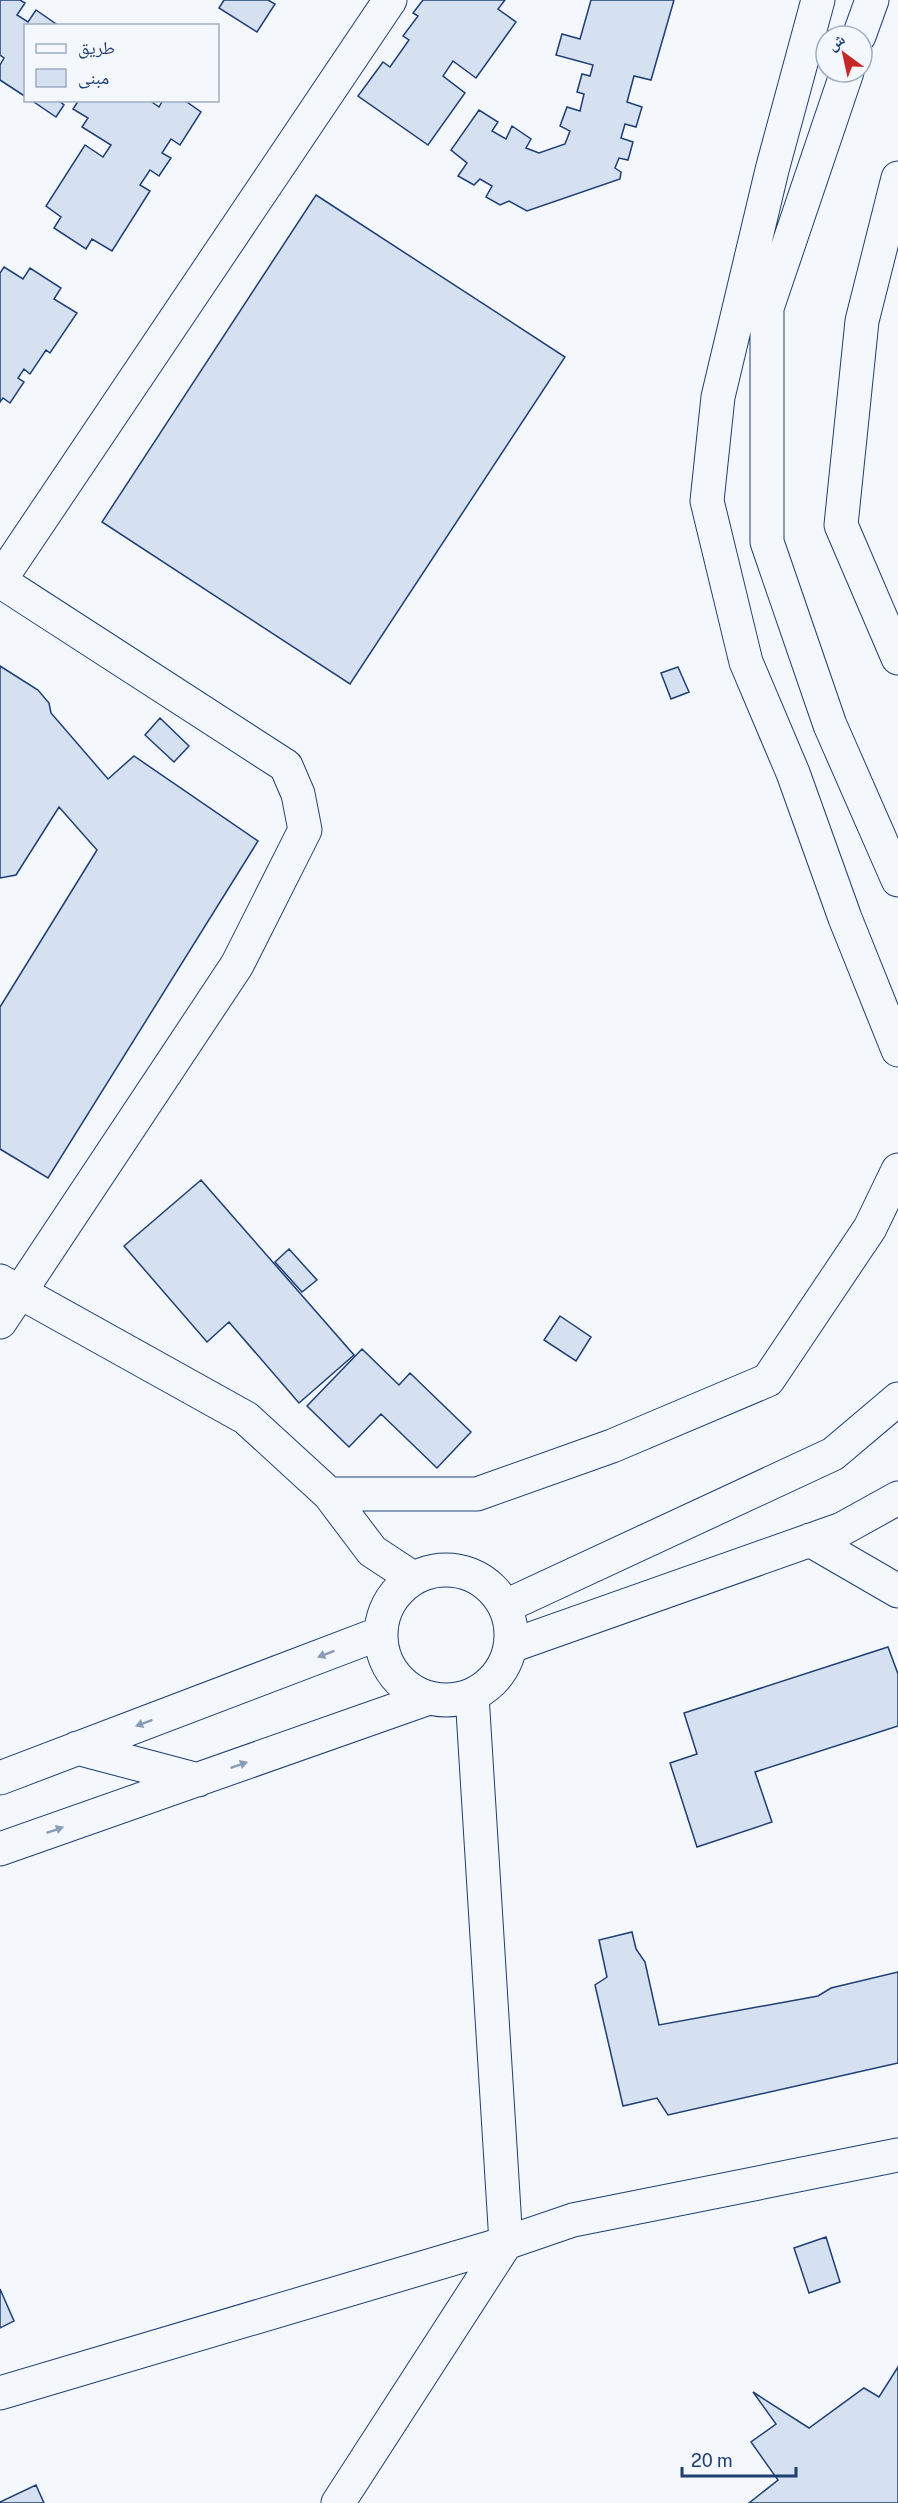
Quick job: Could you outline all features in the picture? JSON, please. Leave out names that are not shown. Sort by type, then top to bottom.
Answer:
[{"type":"street","points":[[0,1322],[10,1288],[237,965],[305,830],[298,794],[286,766],[0,580],[390,0]]},
{"type":"street","points":[[818,0],[772,170],[718,397],[707,501],[746,662],[793,773],[845,918],[898,1050]]},
{"type":"street","points":[[863,24],[872,0]]},
{"type":"street","points":[[843,84],[767,308],[767,542],[830,725],[898,880]]},
{"type":"street","points":[[898,178],[862,321],[841,525],[898,658]]},
{"type":"street","points":[[329,1494],[477,1494],[612,1446],[768,1380],[870,1228],[898,1170]]},
{"type":"street","points":[[10,1288],[246,1418],[329,1494],[372,1551],[413,1578]]},
{"type":"street","points":[[506,1606],[832,1454],[898,1399]]},
{"type":"street","points":[[511,1646],[842,1529],[898,1498]]},
{"type":"street","points":[[810,1540],[898,1591]]},
{"type":"street","points":[[433,1570],[455,1570],[476,1576],[493,1589],[506,1606],[512,1626],[511,1646],[504,1666],[490,1683],[472,1695],[451,1701],[429,1698],[409,1689],[394,1674],[383,1654],[381,1633],[385,1611],[396,1593],[413,1578],[433,1570]]},
{"type":"street","points":[[0,1778],[381,1633]]},
{"type":"street","points":[[338,2503],[506,2243],[472,1695]]},
{"type":"street","points":[[0,1849],[429,1698]]},
{"type":"street","points":[[77,1748],[198,1780]]},
{"type":"street","points":[[0,2393],[506,2243],[573,2220],[898,2155]]},
{"type":"building","points":[[0,0],[20,0],[25,3],[17,15],[28,22],[36,10],[56,24],[24,24],[24,96],[0,80],[0,65],[4,58],[0,55]]},
{"type":"building","points":[[224,0],[268,0],[275,4],[257,32],[219,8]]},
{"type":"building","points":[[423,0],[505,0],[498,9],[516,22],[476,78],[453,61],[443,76],[465,93],[428,145],[358,96],[383,62],[390,67],[409,40],[403,36],[418,16],[413,13]]},
{"type":"building","points":[[591,0],[674,0],[651,80],[634,76],[627,102],[642,107],[636,127],[625,124],[621,138],[633,142],[628,160],[619,158],[615,168],[621,172],[620,179],[527,211],[509,201],[500,205],[486,197],[492,186],[480,179],[474,185],[458,176],[467,163],[451,150],[479,110],[498,122],[492,131],[506,139],[512,126],[531,139],[526,148],[539,153],[565,144],[570,131],[560,126],[567,107],[580,111],[584,94],[577,92],[582,74],[590,76],[593,65],[556,55],[562,34],[580,39]]},
{"type":"building","points":[[34,102],[60,102],[64,105],[56,117]]},
{"type":"building","points":[[78,102],[152,102],[159,107],[162,102],[187,102],[201,112],[180,145],[171,139],[162,153],[171,158],[159,176],[150,170],[140,185],[150,191],[112,251],[92,239],[86,249],[54,228],[61,217],[46,206],[85,145],[103,157],[111,145],[82,127],[88,118],[73,109]]},
{"type":"building","points":[[316,195],[565,357],[350,684],[102,522]]},
{"type":"building","points":[[4,267],[23,279],[30,268],[61,288],[54,299],[77,313],[50,353],[46,350],[30,374],[24,369],[18,378],[24,382],[10,403],[3,398],[0,402],[0,273]]},
{"type":"building","points":[[0,666],[38,690],[49,703],[51,713],[108,779],[134,756],[258,841],[48,1178],[0,1149],[0,1007],[97,850],[59,807],[16,875],[0,878]]},
{"type":"building","points":[[678,667],[689,692],[671,699],[661,673]]},
{"type":"building","points":[[160,718],[189,746],[174,762],[145,735]]},
{"type":"building","points":[[201,1180],[354,1355],[299,1403],[229,1322],[207,1342],[124,1246]]},
{"type":"building","points":[[289,1249],[317,1280],[302,1292],[275,1262]]},
{"type":"building","points":[[560,1316],[591,1337],[576,1361],[544,1340]]},
{"type":"building","points":[[362,1349],[399,1385],[410,1373],[471,1432],[437,1468],[381,1414],[349,1447],[307,1406]]},
{"type":"building","points":[[888,1647],[898,1674],[898,1726],[755,1772],[772,1822],[697,1847],[670,1763],[697,1754],[684,1713]]},
{"type":"building","points":[[632,1932],[636,1949],[645,1962],[659,2025],[818,1996],[831,1988],[898,1972],[898,2063],[668,2115],[657,2098],[623,2106],[595,1985],[607,1977],[599,1940]]},
{"type":"building","points":[[826,2237],[840,2282],[809,2293],[794,2248]]},
{"type":"building","points":[[0,2289],[14,2321],[0,2328]]},
{"type":"building","points":[[898,2367],[898,2503],[749,2503],[778,2480],[751,2442],[776,2424],[753,2392],[809,2428],[864,2388],[879,2397]]},
{"type":"building","points":[[36,2485],[44,2503],[0,2503],[0,2502]]}]
